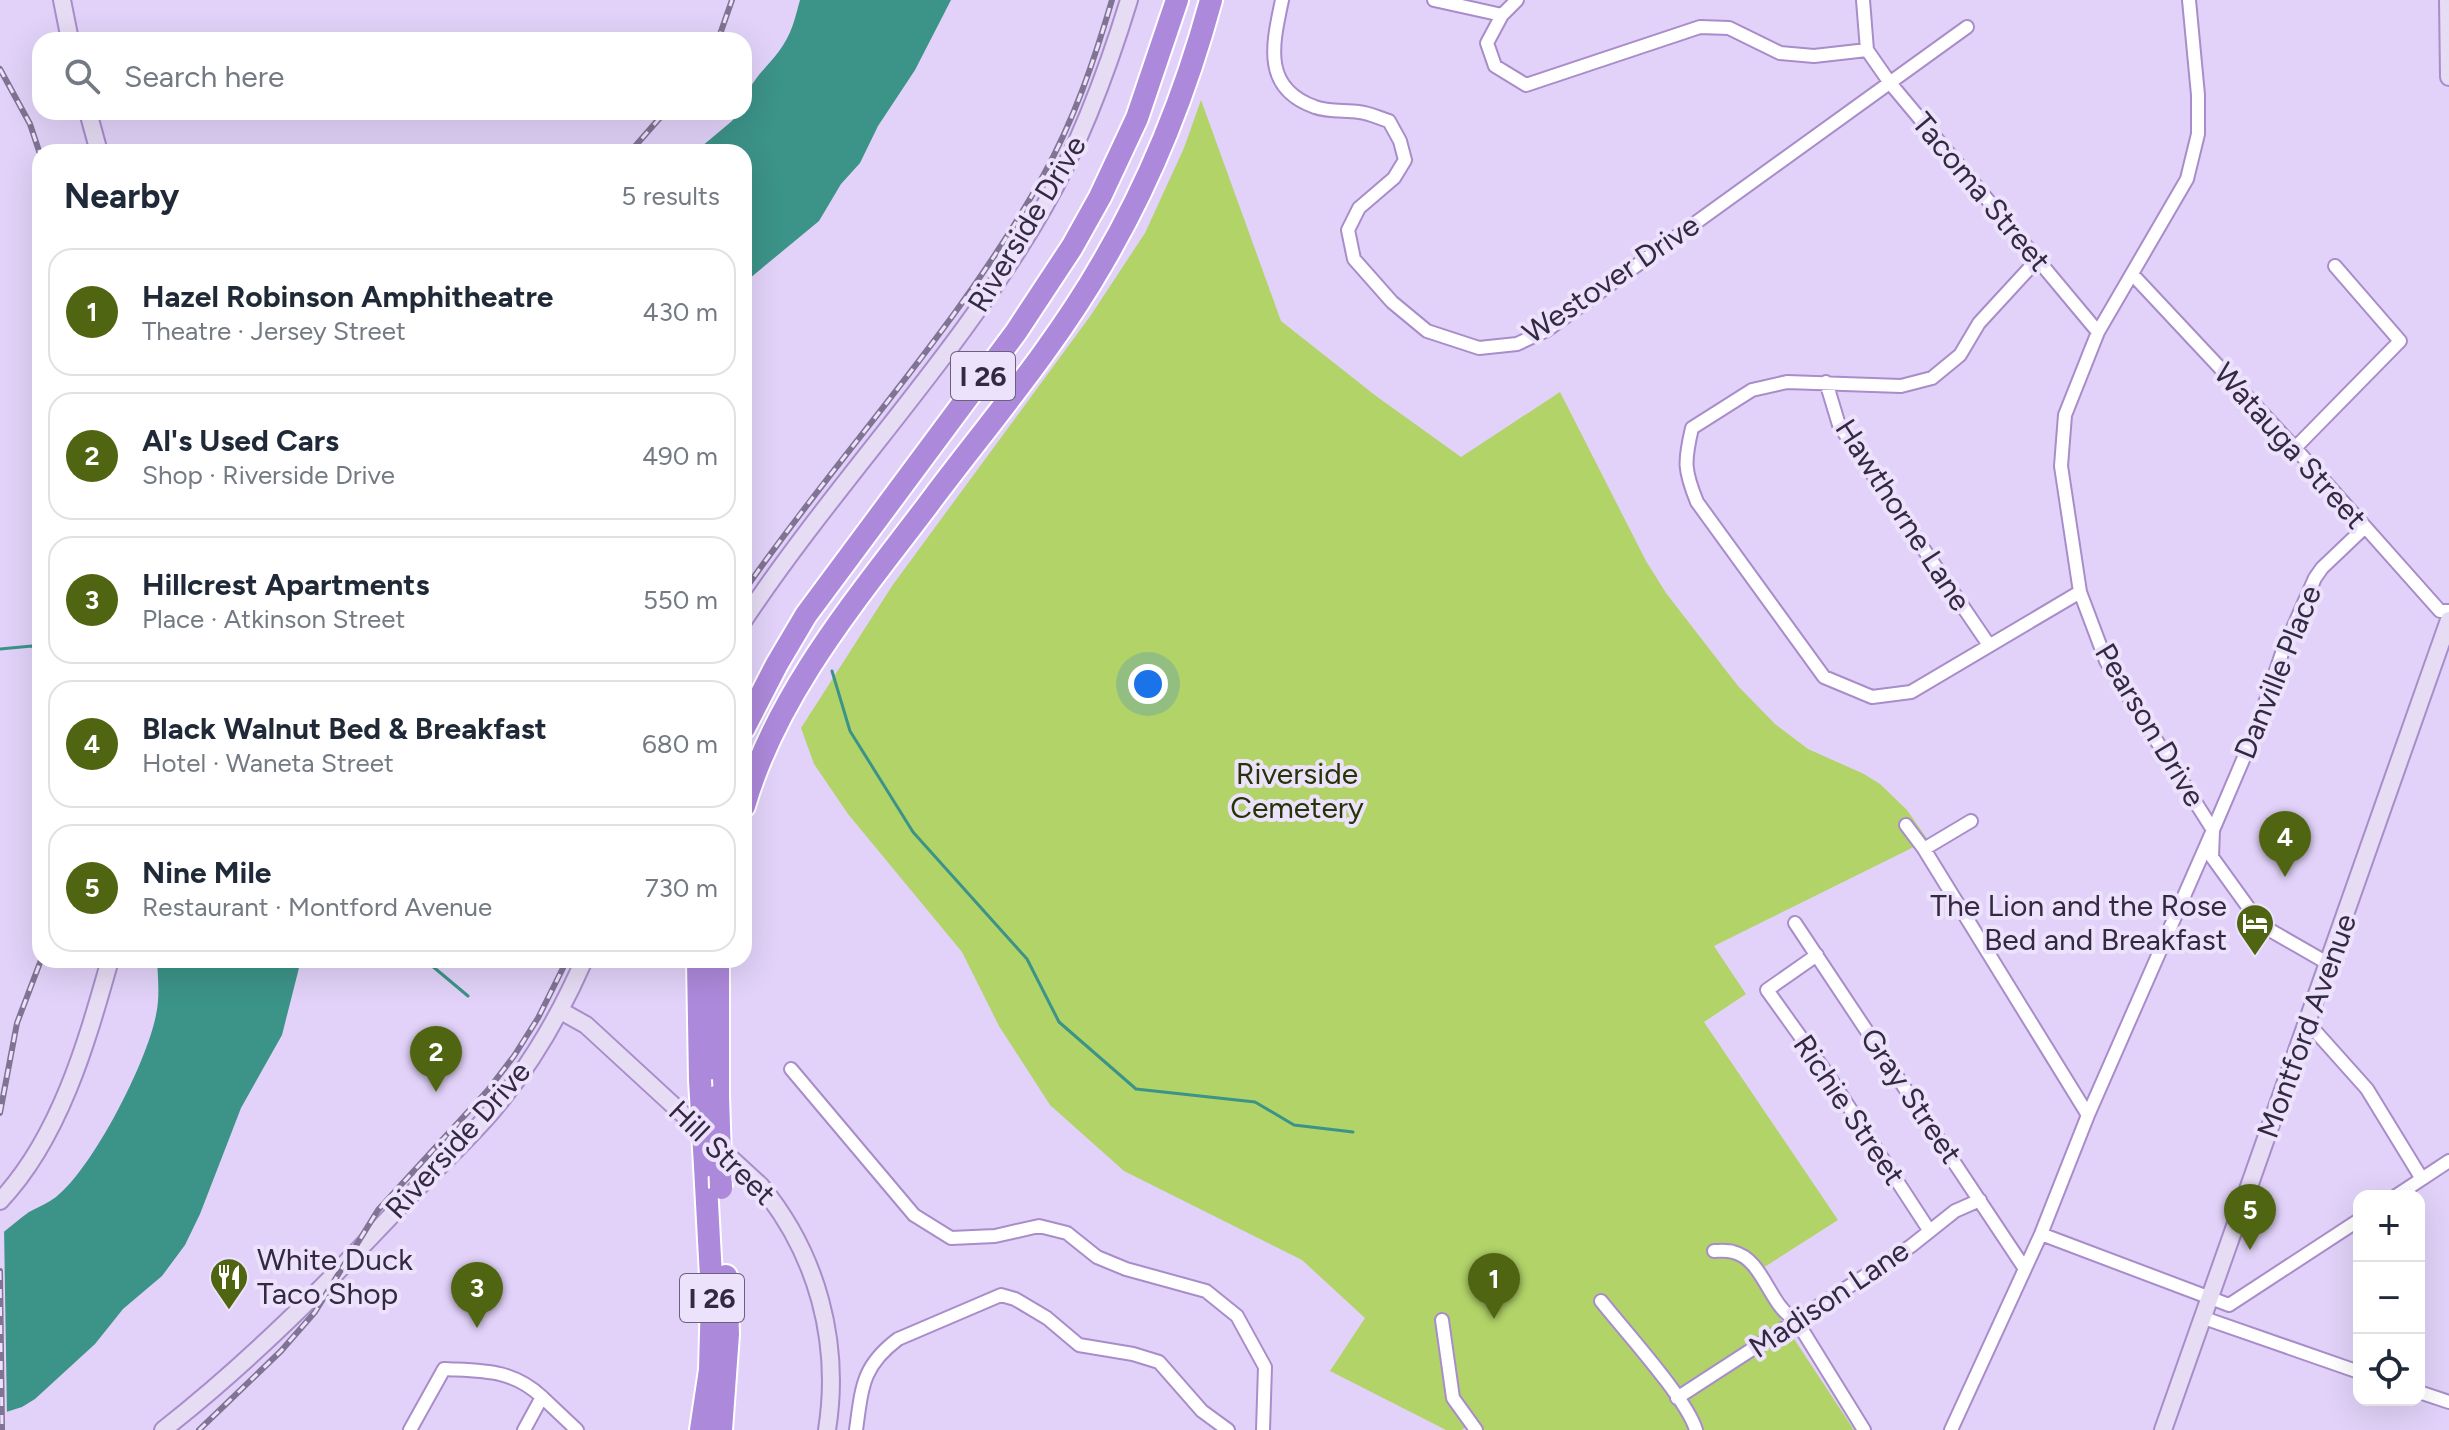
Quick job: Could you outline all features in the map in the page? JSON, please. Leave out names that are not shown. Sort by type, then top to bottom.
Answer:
[{"type":"highway","name":"I 26","points":[[752,712],[806,615],[1016,332],[1072,247],[1100,197],[1137,118],[1177,0]]},
{"type":"highway","name":"I 26","points":[[752,787],[781,716],[828,639],[1043,352],[1101,265],[1130,214],[1170,127],[1211,0]]},
{"type":"highway","name":"I 26","points":[[698,968],[700,1080],[712,1295],[710,1370],[701,1430]]},
{"type":"highway","name":"I 26","points":[[718,968],[718,1096],[728,1334],[721,1430]]},
{"type":"main road","points":[[62,0],[68,32]]},
{"type":"main road","name":"Riverside Drive","points":[[752,609],[811,526],[966,327],[1016,252],[1071,156],[1091,111],[1129,0]]},
{"type":"main road","points":[[2448,0],[2449,74]]},
{"type":"main road","points":[[90,120],[97,144]]},
{"type":"main road","name":"Montford Avenue","points":[[2163,1430],[2449,620]]},
{"type":"main road","points":[[0,1201],[12,1189],[35,1154],[72,1079],[107,968]]},
{"type":"main road","name":"Riverside Drive","points":[[163,1430],[233,1371],[340,1271],[492,1111],[530,1062],[561,1011],[580,968]]},
{"type":"main road","name":"Hill Street","points":[[561,1011],[586,1025],[761,1186],[780,1209],[795,1235],[821,1299],[832,1383],[827,1430]]},
{"type":"street","name":"Westover Drive","points":[[1282,0],[1272,47],[1279,80],[1294,96],[1316,108],[1363,112],[1389,121],[1400,141],[1405,160],[1394,178],[1359,208],[1348,230],[1354,259],[1392,302],[1427,331],[1479,348],[1517,344],[1547,330],[1890,83]]},
{"type":"street","points":[[1434,0],[1502,15]]},
{"type":"street","points":[[1517,0],[1502,15],[1487,43],[1495,66],[1526,85],[1700,27],[1729,28],[1780,53],[1814,56],[1867,50],[1863,0]]},
{"type":"street","name":"Pearson Drive","points":[[1951,1430],[2041,1234],[2088,1115],[2213,830],[2106,661],[2080,592],[2061,466],[2065,415],[2098,332],[2187,179],[2198,134],[2198,95],[2189,0]]},
{"type":"street","points":[[1890,83],[1967,27]]},
{"type":"street","name":"Tacoma Street","points":[[1867,50],[1890,83],[2098,332]]},
{"type":"street","points":[[2037,260],[1979,323],[1960,355],[1932,378],[1901,386],[1787,382],[1752,390],[1692,428],[1684,461],[1697,502],[1824,677],[1872,697],[1911,692],[2080,592]]},
{"type":"street","points":[[2295,448],[2400,341],[2335,266]]},
{"type":"street","name":"Watauga Street","points":[[2133,275],[2295,448],[2440,611],[2449,611]]},
{"type":"street","name":"Hawthorne Lane","points":[[1826,382],[1839,425],[1989,645]]},
{"type":"street","name":"Danville Place","points":[[2213,830],[2257,727],[2282,653],[2315,578],[2364,528]]},
{"type":"street","points":[[1924,849],[1971,821]]},
{"type":"street","points":[[1906,825],[1924,849],[2088,1115]]},
{"type":"street","points":[[2213,830],[2212,857],[2261,925],[2329,964]]},
{"type":"street","name":"Gray Street","points":[[1795,923],[2025,1269]]},
{"type":"street","name":"Richie Street","points":[[1817,955],[1767,990],[1830,1078],[1929,1230]]},
{"type":"street","points":[[2308,1023],[2367,1089],[2422,1179]]},
{"type":"street","points":[[791,1069],[914,1215],[951,1238],[995,1236],[1039,1226],[1067,1233],[1097,1257],[1126,1269],[1206,1291],[1237,1316],[1265,1367],[1263,1430]]},
{"type":"street","points":[[2405,1190],[2449,1161]]},
{"type":"street","name":"Madison Lane","points":[[1677,1398],[1911,1246],[1955,1211],[1980,1200]]},
{"type":"street","points":[[2041,1234],[2229,1305],[2353,1224]]},
{"type":"street","points":[[1714,1251],[1736,1252],[1753,1265],[1785,1314],[1796,1320],[1864,1430]]},
{"type":"street","points":[[856,1430],[867,1371],[885,1349],[898,1339],[1001,1295],[1015,1299],[1047,1318],[1079,1345],[1133,1354],[1159,1362],[1202,1411],[1228,1430]]},
{"type":"street","points":[[1601,1301],[1677,1398],[1696,1430]]},
{"type":"street","points":[[2204,1318],[2353,1370]]},
{"type":"street","points":[[1442,1320],[1453,1398],[1476,1430]]},
{"type":"street","points":[[410,1430],[444,1369],[507,1375],[525,1381],[577,1430]]},
{"type":"street","points":[[2425,1394],[2449,1402]]},
{"type":"street","points":[[524,1430],[542,1397]]},
{"type":"green space","name":"Riverside Cemetery","points":[[1201,100],[1281,321],[1376,396],[1461,457],[1560,392],[1646,561],[1666,593],[1738,686],[1775,724],[1808,749],[1880,784],[1907,810],[1928,840],[1714,946],[1746,994],[1704,1022],[1838,1220],[1752,1275],[1854,1430],[1484,1430],[1476,1419],[1462,1430],[1446,1430],[1330,1371],[1365,1318],[1302,1260],[1124,1171],[1050,1105],[999,1026],[962,952],[848,814],[814,764],[801,728],[892,586],[1091,315],[1145,233],[1184,148]]},
{"type":"shaded area","points":[[800,0],[951,0],[915,70],[878,126],[860,163],[841,184],[819,221],[752,276],[752,144],[705,144],[733,120],[752,120],[752,85],[779,51],[794,21]]},
{"type":"shaded area","points":[[157,968],[299,968],[282,1035],[241,1108],[185,1245],[162,1276],[123,1309],[95,1344],[35,1399],[0,1414],[0,1235],[29,1212],[56,1197],[71,1183],[102,1139],[130,1086],[151,1035],[158,988]]},
{"type":"pier","points":[[4,1227],[7,1416],[0,1418],[0,1230]]},
{"type":"waterway","points":[[0,649],[32,646]]},
{"type":"waterway","points":[[832,671],[850,731],[913,832],[1027,959],[1059,1022],[1136,1089],[1255,1102],[1294,1125],[1353,1132]]},
{"type":"waterway","points":[[435,968],[468,996]]},
{"type":"railway","points":[[721,32],[732,0]]},
{"type":"railway","points":[[752,580],[937,336],[1010,231],[1043,176],[1074,112],[1112,0]]},
{"type":"railway","points":[[0,69],[30,124],[37,144]]},
{"type":"railway","points":[[637,144],[658,120]]},
{"type":"railway","points":[[0,1113],[17,1023],[38,968]]},
{"type":"railway","points":[[199,1430],[281,1351],[315,1312],[378,1210],[488,1090],[514,1056],[538,1018],[563,968]]},
{"type":"railway","points":[[0,1271],[2,1430]]},
{"type":"place","name":"Black Walnut Bed & Breakfast","points":[[2285,877]]},
{"type":"place","name":"The Lion and the Rose Bed and Breakfast","points":[[2255,957]]},
{"type":"place","name":"Al's Used Cars","points":[[436,1092]]},
{"type":"place","name":"Nine Mile","points":[[2250,1250]]},
{"type":"place","name":"White Duck Taco Shop","points":[[229,1311]]},
{"type":"place","name":"Hazel Robinson Amphitheatre","points":[[1494,1319]]},
{"type":"place","name":"Hillcrest Apartments","points":[[477,1328]]}]
